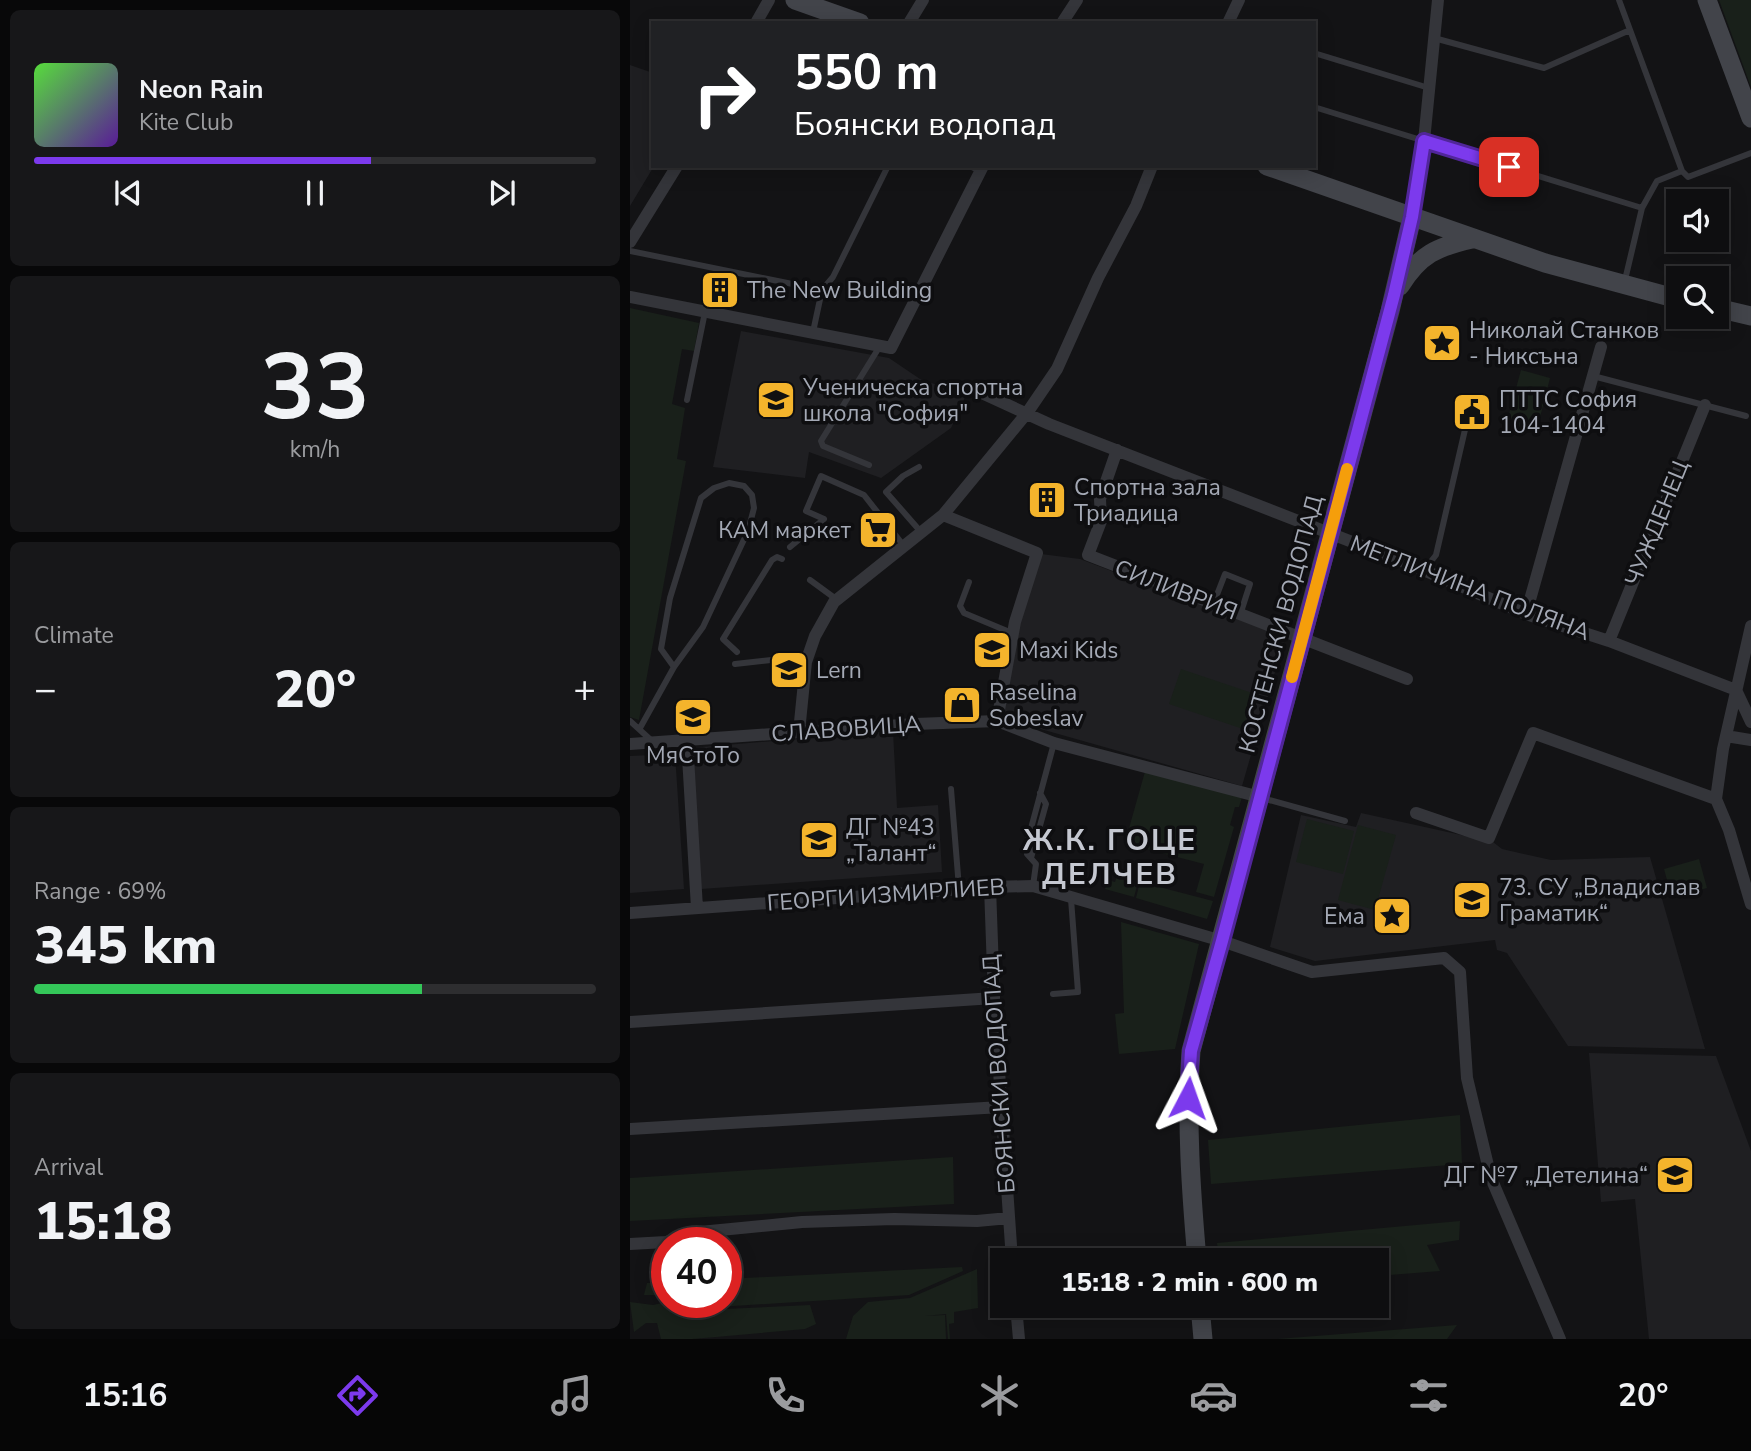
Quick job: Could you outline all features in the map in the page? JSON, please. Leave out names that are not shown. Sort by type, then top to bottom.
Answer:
[{"type":"street","points":[[757,21],[769,0]]},
{"type":"street","points":[[794,0],[854,21]]},
{"type":"street","points":[[910,21],[923,0]]},
{"type":"street","points":[[1063,21],[1077,0]]},
{"type":"street","points":[[1229,21],[1239,0]]},
{"type":"street","name":"КОСТЕНСКИ ВОДОПАД","points":[[1195,1248],[1189,1175],[1190,1062],[1200,1012],[1222,941],[1394,295],[1412,217],[1424,141],[1438,0]]},
{"type":"street","points":[[1707,0],[1751,118]]},
{"type":"street","points":[[630,242],[676,168]]},
{"type":"street","points":[[630,297],[885,347],[977,168]]},
{"type":"street","points":[[800,732],[808,656],[815,636],[838,600],[943,515],[1027,413],[1056,369],[1152,168]]},
{"type":"street","points":[[1273,168],[1472,239],[1666,296]]},
{"type":"street","points":[[1394,295],[1424,257],[1440,248],[1472,239]]},
{"type":"street","points":[[1729,311],[1751,316]]},
{"type":"street","points":[[1526,614],[1601,347]]},
{"type":"street","name":"МЕТЛИЧИНА ПОЛЯНА","points":[[971,388],[1117,450],[1526,614],[1609,641],[1736,690]]},
{"type":"street","name":"ЧУЖДЕНЕЦ","points":[[1609,641],[1705,405]]},
{"type":"street","name":"СИЛИВРИЯ","points":[[1117,450],[1100,499],[1101,521],[1088,555],[1407,679]]},
{"type":"street","points":[[943,515],[1037,553],[1013,633],[997,721]]},
{"type":"street","points":[[1751,626],[1716,799],[1729,830],[1751,904]]},
{"type":"street","points":[[1736,690],[1751,722]]},
{"type":"street","name":"СЛАВОВИЦА","points":[[630,744],[997,721],[1054,743],[1260,797]]},
{"type":"street","points":[[1416,813],[1489,838],[1534,733],[1716,799]]},
{"type":"street","points":[[1727,736],[1751,740]]},
{"type":"street","points":[[687,740],[697,908]]},
{"type":"street","name":"БОЯНСКИ ВОДОПАД","points":[[990,887],[994,998],[1011,1248]]},
{"type":"street","name":"ГЕОРГИ ИЗМИРЛИЕВ","points":[[630,913],[959,889],[1033,887],[1222,941],[1312,971],[1444,958],[1460,972],[1467,1078],[1485,1159],[1560,1339]]},
{"type":"street","points":[[630,1022],[994,998]]},
{"type":"street","points":[[630,1129],[1001,1107]]},
{"type":"street","points":[[630,1244],[666,1242],[700,1232],[802,1222],[1009,1219]]},
{"type":"street","points":[[1017,1318],[1019,1339]]},
{"type":"street","points":[[1201,1318],[1203,1339]]},
{"type":"lane","points":[[1619,0],[1682,171],[1688,177],[1751,153]]},
{"type":"lane","points":[[1433,38],[1545,68],[1630,30]]},
{"type":"lane","points":[[1316,54],[1429,88]]},
{"type":"lane","points":[[1316,108],[1642,208]]},
{"type":"lane","points":[[812,334],[822,290],[833,277],[887,168]]},
{"type":"lane","points":[[1623,285],[1642,208],[1657,181],[1682,171]]},
{"type":"lane","points":[[630,251],[822,290]]},
{"type":"lane","points":[[687,400],[705,312]]},
{"type":"lane","points":[[869,465],[823,446],[821,441],[885,347]]},
{"type":"lane","points":[[1593,376],[1746,416]]},
{"type":"lane","points":[[1423,571],[1436,555],[1467,421]]},
{"type":"lane","points":[[919,467],[903,476],[886,492],[921,532]]},
{"type":"lane","points":[[790,547],[824,519],[806,511],[821,476],[864,495],[904,546]]},
{"type":"lane","points":[[640,728],[674,667],[702,627],[748,531],[754,508],[752,495],[744,486],[729,483],[714,488],[701,499],[695,513],[670,598],[662,649],[674,667]]},
{"type":"lane","points":[[737,652],[723,639],[772,560],[777,557],[782,559]]},
{"type":"lane","points":[[1213,605],[1225,574],[1250,584],[1240,615]]},
{"type":"lane","points":[[810,580],[838,600]]},
{"type":"lane","points":[[969,582],[960,606],[964,613],[1013,633]]},
{"type":"lane","points":[[735,664],[808,656]]},
{"type":"lane","points":[[630,721],[653,742]]},
{"type":"lane","points":[[1033,887],[1036,864],[1027,854],[1026,847],[1054,743]]},
{"type":"lane","points":[[951,789],[959,889]]},
{"type":"lane","points":[[1260,797],[1345,821]]},
{"type":"lane","points":[[1053,994],[1078,992],[1071,899]]},
{"type":"shaded area","points":[[1719,0],[1751,0],[1751,87]]},
{"type":"shaded area","points":[[630,65],[651,72],[653,168],[630,206]]},
{"type":"shaded area","points":[[630,308],[699,323],[694,351],[682,349],[672,404],[685,408],[677,459],[686,461],[639,720],[630,717]]},
{"type":"shaded area","points":[[741,331],[889,358],[920,379],[966,395],[951,428],[881,478],[809,452],[805,478],[713,467]]},
{"type":"shaded area","points":[[1521,370],[1550,378],[1536,433],[1506,425]]},
{"type":"shaded area","points":[[1041,554],[1080,559],[1285,637],[1242,786],[1002,718],[1019,621]]},
{"type":"shaded area","points":[[1181,669],[1255,694],[1243,729],[1169,704]]},
{"type":"shaded area","name":"ДГ №43 „Талант“","points":[[893,731],[897,808],[938,805],[942,872],[701,889],[690,748]]},
{"type":"shaded area","points":[[675,754],[684,889],[630,893],[630,756]]},
{"type":"shaded area","points":[[1146,768],[1242,797],[1239,807],[1235,807],[1230,825],[1234,827],[1214,897],[1196,892],[1204,864],[1127,844],[1129,840],[1126,839]]},
{"type":"shaded area","name":"73. СУ „Владислав Граматик“","points":[[1361,813],[1493,842],[1502,849],[1551,860],[1650,857],[1705,1049],[1568,1046],[1507,953],[1497,950],[1495,940],[1315,961],[1270,947],[1301,815],[1356,827]]},
{"type":"shaded area","points":[[1307,819],[1354,831],[1343,874],[1296,862]]},
{"type":"shaded area","points":[[1358,825],[1396,835],[1375,910],[1338,900]]},
{"type":"shaded area","points":[[1699,859],[1707,888],[1672,898],[1664,869]]},
{"type":"shaded area","points":[[1117,876],[1138,882],[1134,897],[1105,889],[1108,880],[1115,882]]},
{"type":"shaded area","points":[[1140,882],[1213,901],[1207,919],[1136,898]]},
{"type":"shaded area","points":[[1121,922],[1199,944],[1175,1049],[1119,1054],[1115,1014],[1124,1013]]},
{"type":"shaded area","name":"ДГ №7 „Детелина“","points":[[1589,1053],[1716,1056],[1751,1151],[1751,1339],[1649,1339],[1635,1199],[1601,1202]]},
{"type":"shaded area","points":[[1460,1115],[1462,1164],[1211,1184],[1208,1140]]},
{"type":"shaded area","points":[[953,1157],[954,1204],[630,1221],[630,1178]]},
{"type":"shaded area","points":[[1460,1221],[1459,1240],[1427,1245],[1440,1271],[1389,1275],[1389,1248],[1218,1248],[1217,1243]]},
{"type":"shaded area","points":[[962,1267],[963,1271],[909,1295],[742,1305],[742,1278]]},
{"type":"shaded area","points":[[977,1269],[978,1308],[954,1312],[954,1323],[949,1324],[950,1339],[946,1314],[924,1316],[945,1315],[946,1339],[846,1339],[853,1316],[868,1302],[910,1298]]},
{"type":"shaded area","points":[[647,1283],[651,1283],[651,1295],[644,1295]]},
{"type":"shaded area","points":[[630,1302],[651,1305],[651,1318],[742,1318],[742,1308],[810,1305],[816,1324],[805,1329],[693,1339],[661,1339],[657,1323],[646,1323],[634,1332]]},
{"type":"shaded area","points":[[1457,1325],[1447,1339],[1277,1339]]},
{"type":"slow traffic","points":[[1292,677],[1347,469]]},
{"type":"place","name":"The New Building","points":[[720,290]]},
{"type":"place","name":"Николай Станков - Никсъна","points":[[1442,343]]},
{"type":"place","name":"Ученическа спортна школа \"София\"","points":[[776,400]]},
{"type":"place","name":"ПТТС София 104-1404","points":[[1472,412]]},
{"type":"place","name":"Спортна зала Триадица","points":[[1047,500]]},
{"type":"place","name":"КАМ маркет","points":[[878,530]]},
{"type":"place","name":"Maxi Kids","points":[[992,650]]},
{"type":"place","name":"Lern","points":[[789,670]]},
{"type":"place","name":"Raselina Sobeslav","points":[[962,705]]},
{"type":"place","name":"МяСтоТо","points":[[693,717]]},
{"type":"place","name":"ДГ №43 „Талант“","points":[[819,840]]},
{"type":"place","name":"73. СУ „Владислав Граматик“","points":[[1472,900]]},
{"type":"place","name":"Ема","points":[[1392,916]]},
{"type":"place","name":"ДГ №7 „Детелина“","points":[[1675,1175]]},
{"type":"district","name":"Ж.К. ГОЦЕ ДЕЛЧЕВ","points":[[1110,857]]},
{"type":"route","points":[[1188,1098],[1191,1051],[1200,1012],[1222,941],[1394,295],[1412,217],[1424,141],[1509,167]]}]
